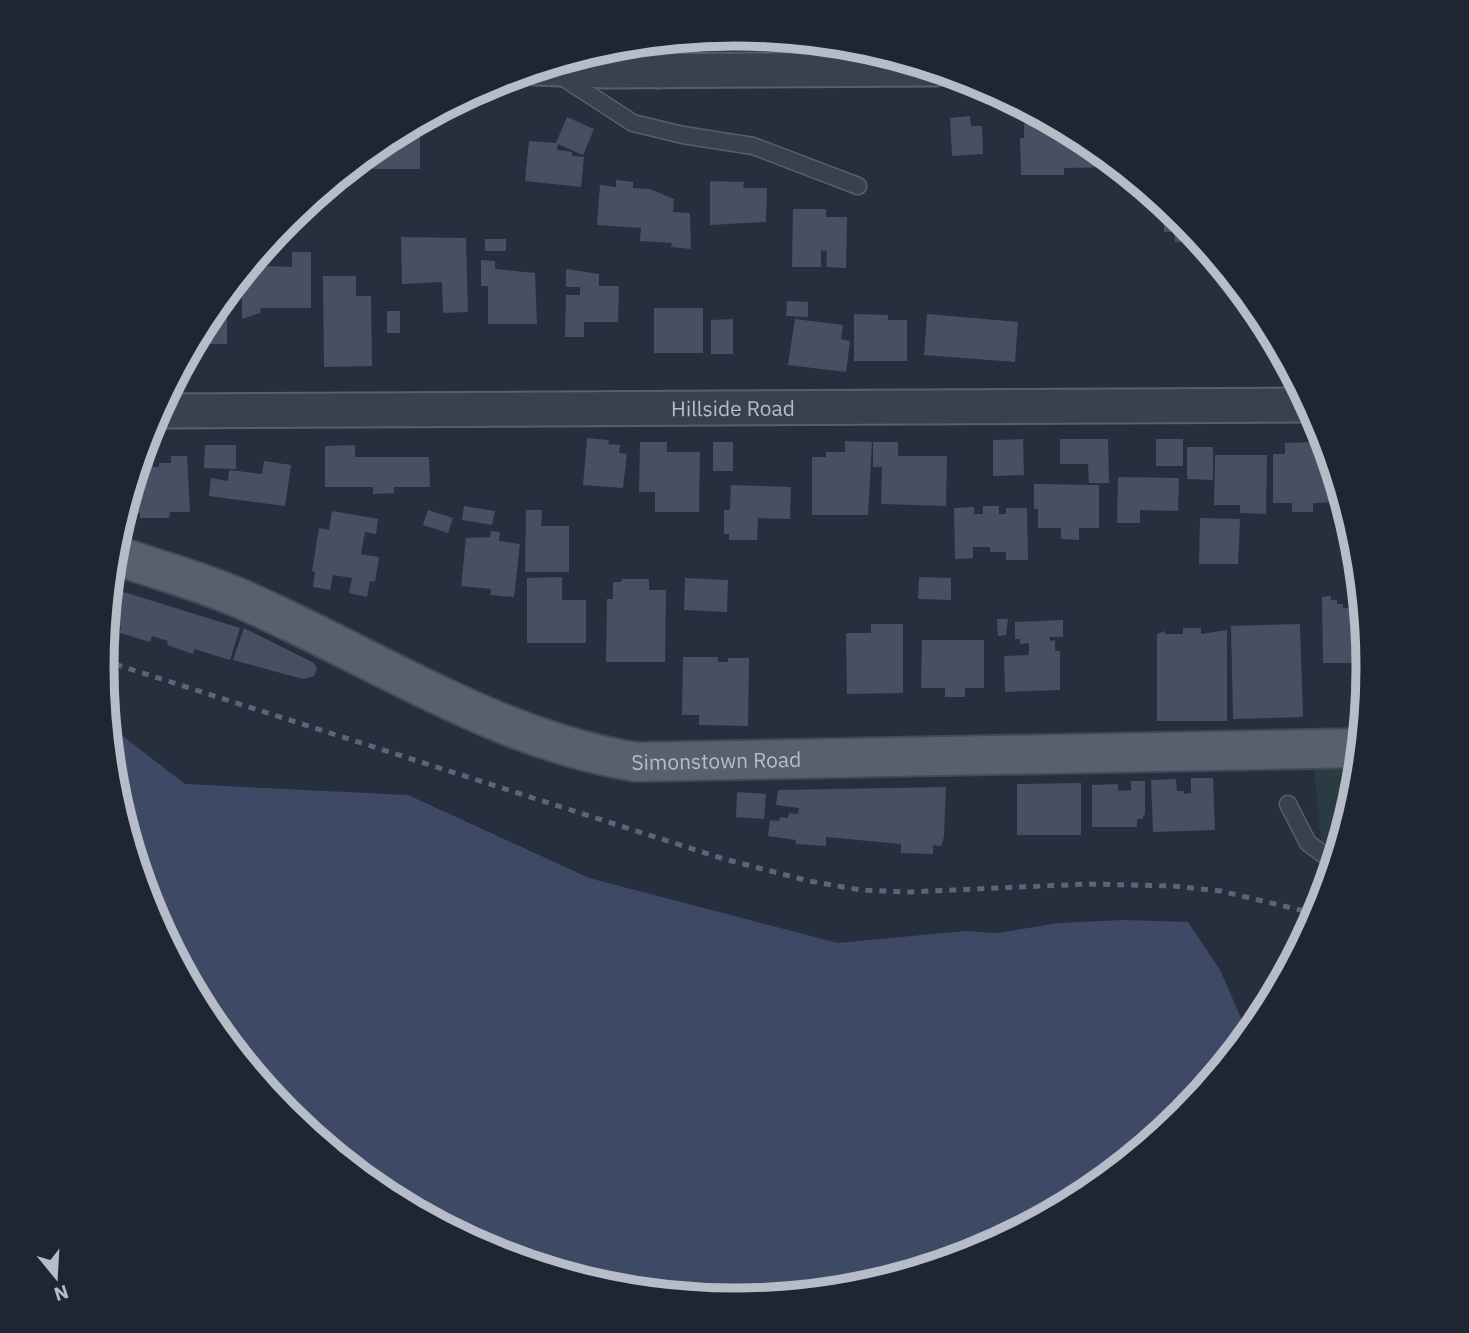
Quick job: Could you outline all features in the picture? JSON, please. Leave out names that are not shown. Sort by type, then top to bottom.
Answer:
[{"type":"main road","name":"Simonstown Road","points":[[123,558],[245,600],[520,731],[600,756],[636,762],[1350,748]]},
{"type":"street","points":[[637,53],[658,71]]},
{"type":"street","points":[[566,69],[903,69]]},
{"type":"street","name":"Hillside Road","points":[[169,411],[1297,405]]},
{"type":"lane","points":[[551,73],[633,123],[683,135],[753,145],[858,186]]},
{"type":"lane","points":[[1287,804],[1308,843],[1326,856]]},
{"type":"shaded area","points":[[1314,767],[1347,767],[1329,845],[1321,840]]},
{"type":"water","points":[[117,732],[185,784],[408,795],[589,878],[838,943],[964,931],[998,933],[1059,923],[1124,920],[1188,922],[1220,970],[1243,1023],[1227,1045],[1174,1106],[1113,1159],[1080,1183],[1009,1223],[934,1255],[856,1276],[816,1282],[734,1288],[613,1276],[535,1255],[460,1223],[424,1204],[356,1159],[295,1106],[242,1045],[218,1012],[178,941],[146,866],[125,788]]},
{"type":"building","points":[[970,116],[971,126],[982,126],[983,154],[952,156],[950,118]]},
{"type":"building","points":[[567,117],[594,129],[583,155],[558,144],[557,150],[584,157],[581,187],[525,181],[529,141],[556,143]]},
{"type":"building","points":[[1024,124],[1035,124],[1045,129],[1104,167],[1064,168],[1064,175],[1021,175],[1020,138],[1024,138]]},
{"type":"building","points":[[420,131],[420,169],[363,169]]},
{"type":"building","points":[[616,180],[633,182],[633,188],[650,189],[674,199],[673,212],[690,213],[691,249],[671,247],[672,243],[640,241],[641,228],[597,225],[600,185],[616,187]]},
{"type":"building","points":[[710,181],[744,182],[743,188],[767,188],[766,222],[710,225]]},
{"type":"building","points":[[793,209],[826,209],[826,217],[847,217],[846,268],[826,267],[827,251],[821,250],[821,267],[792,267]]},
{"type":"building","points":[[1164,218],[1188,242],[1175,242],[1174,232],[1164,232]]},
{"type":"building","points":[[401,237],[466,238],[468,312],[443,313],[442,282],[402,284]]},
{"type":"building","points":[[485,239],[506,239],[506,251],[485,251]]},
{"type":"building","points":[[292,252],[311,252],[311,308],[261,308],[260,313],[242,319],[242,288],[264,262],[264,266],[292,267]]},
{"type":"building","points":[[481,260],[495,261],[495,269],[535,273],[537,324],[488,324],[488,286],[481,286]]},
{"type":"building","points":[[566,269],[599,274],[599,286],[619,286],[618,322],[584,322],[584,337],[565,337],[566,295],[580,295],[580,287],[566,287]]},
{"type":"building","points":[[323,276],[356,276],[356,296],[371,296],[372,366],[324,367]]},
{"type":"building","points":[[787,301],[808,302],[808,317],[786,316]]},
{"type":"building","points":[[654,308],[703,308],[703,353],[654,353]]},
{"type":"building","points":[[227,309],[227,344],[204,344]]},
{"type":"building","points":[[387,311],[400,311],[400,333],[387,333]]},
{"type":"building","points":[[854,314],[888,315],[888,320],[907,320],[907,361],[854,361]]},
{"type":"building","points":[[927,314],[1018,322],[1015,362],[924,355]]},
{"type":"building","points":[[733,319],[733,354],[711,354],[711,320]]},
{"type":"building","points":[[795,319],[843,325],[841,339],[850,341],[846,372],[788,365]]},
{"type":"building","points":[[587,438],[609,440],[608,444],[620,445],[619,453],[627,454],[623,488],[583,485]]},
{"type":"building","points":[[1023,439],[1024,475],[993,476],[993,440]]},
{"type":"building","points":[[1060,439],[1108,439],[1109,483],[1089,483],[1088,464],[1060,464]]},
{"type":"building","points":[[1156,439],[1183,439],[1183,466],[1156,466]]},
{"type":"building","points":[[845,441],[872,442],[868,515],[812,515],[812,457],[826,457],[826,452],[845,452]]},
{"type":"building","points":[[640,442],[667,442],[667,452],[700,452],[699,512],[655,512],[655,492],[639,492]]},
{"type":"building","points":[[713,442],[733,442],[733,471],[713,471]]},
{"type":"building","points":[[873,442],[898,442],[898,456],[947,456],[946,506],[881,504],[882,467],[873,467]]},
{"type":"building","points":[[1313,442],[1333,502],[1313,503],[1313,512],[1292,512],[1292,503],[1273,503],[1273,454],[1285,454],[1285,443]]},
{"type":"building","points":[[205,445],[236,445],[236,469],[204,468]]},
{"type":"building","points":[[355,445],[355,457],[429,457],[430,487],[394,487],[394,493],[373,494],[373,487],[325,487],[325,446]]},
{"type":"building","points":[[1187,447],[1213,447],[1213,480],[1187,479]]},
{"type":"building","points":[[1215,455],[1267,455],[1266,514],[1240,513],[1240,505],[1214,505]]},
{"type":"building","points":[[171,456],[187,456],[190,512],[170,512],[169,518],[140,518],[140,513],[133,513],[150,457],[153,458],[153,467],[159,467],[159,463],[171,463]]},
{"type":"building","points":[[264,461],[291,465],[285,506],[209,496],[211,478],[228,481],[229,470],[262,474]]},
{"type":"building","points":[[1118,477],[1179,478],[1178,511],[1140,510],[1140,523],[1117,523]]},
{"type":"building","points":[[1034,484],[1099,485],[1099,528],[1079,528],[1079,540],[1061,539],[1061,528],[1038,528],[1038,509],[1034,509]]},
{"type":"building","points":[[731,485],[791,487],[790,519],[758,518],[757,540],[729,540],[729,534],[724,534],[724,510],[730,510]]},
{"type":"building","points":[[464,506],[495,511],[492,525],[462,520]]},
{"type":"building","points":[[983,506],[999,506],[999,514],[1006,514],[1006,508],[1027,508],[1028,560],[1006,560],[1006,552],[990,552],[990,547],[973,547],[973,558],[955,559],[954,508],[974,507],[974,514],[983,514]]},
{"type":"building","points":[[428,510],[453,518],[448,533],[423,525]]},
{"type":"building","points":[[526,510],[542,510],[541,526],[569,526],[569,572],[525,572]]},
{"type":"building","points":[[332,511],[378,519],[376,534],[365,532],[361,554],[379,557],[375,582],[370,581],[367,597],[349,593],[352,578],[333,575],[330,590],[313,587],[315,572],[312,571],[319,528],[329,530]]},
{"type":"building","points":[[1200,518],[1240,519],[1238,564],[1199,564]]},
{"type":"building","points":[[491,531],[500,532],[499,541],[520,544],[514,597],[490,595],[491,589],[461,586],[466,538],[490,537]]},
{"type":"building","points":[[562,577],[562,600],[586,600],[586,643],[527,643],[527,578]]},
{"type":"building","points":[[919,577],[951,578],[951,600],[918,599]]},
{"type":"building","points":[[685,578],[728,580],[727,612],[684,610]]},
{"type":"building","points":[[622,579],[649,579],[649,590],[666,590],[665,662],[606,662],[607,599],[613,599],[613,582],[621,582]]},
{"type":"building","points":[[118,590],[240,628],[230,660],[194,649],[193,654],[167,645],[168,641],[152,636],[150,642],[120,633],[121,627],[115,625]]},
{"type":"building","points":[[1331,596],[1331,600],[1337,600],[1337,604],[1343,604],[1343,608],[1352,608],[1356,663],[1323,663],[1322,597]]},
{"type":"building","points":[[997,619],[1008,619],[1006,635],[998,636]]},
{"type":"building","points":[[1063,620],[1063,637],[1050,637],[1050,641],[1055,640],[1055,651],[1060,651],[1060,690],[1005,692],[1004,656],[1029,655],[1029,643],[1020,644],[1020,639],[1015,639],[1015,622]]},
{"type":"building","points":[[871,624],[903,624],[903,693],[847,694],[846,633],[871,633]]},
{"type":"building","points":[[1300,624],[1303,717],[1233,719],[1231,626]]},
{"type":"building","points":[[244,628],[314,663],[317,669],[314,676],[303,679],[233,660]]},
{"type":"building","points":[[1183,628],[1201,628],[1201,634],[1227,630],[1227,721],[1157,721],[1157,634],[1165,631],[1165,634],[1183,634]]},
{"type":"building","points":[[922,640],[984,640],[984,688],[965,688],[965,697],[945,697],[945,688],[921,688]]},
{"type":"building","points":[[683,657],[718,657],[718,662],[728,662],[728,658],[749,658],[748,726],[699,725],[699,715],[682,715]]},
{"type":"building","points":[[1191,778],[1213,778],[1215,830],[1153,832],[1151,780],[1176,779],[1177,791],[1184,791],[1184,794],[1191,793]]},
{"type":"building","points":[[1131,781],[1145,781],[1145,814],[1142,819],[1137,819],[1137,827],[1092,827],[1092,785],[1118,784],[1118,791],[1131,790]]},
{"type":"building","points":[[1081,783],[1081,835],[1017,835],[1017,784]]},
{"type":"building","points":[[946,787],[944,837],[941,846],[933,845],[933,854],[901,853],[901,844],[826,837],[826,846],[795,844],[796,840],[768,836],[770,820],[788,818],[789,813],[798,814],[799,808],[776,805],[778,790]]},
{"type":"building","points":[[737,792],[766,794],[764,819],[736,817]]},
{"type":"railway","points":[[114,664],[724,859],[809,881],[861,890],[908,892],[1088,884],[1172,886],[1221,891],[1305,911]]}]
